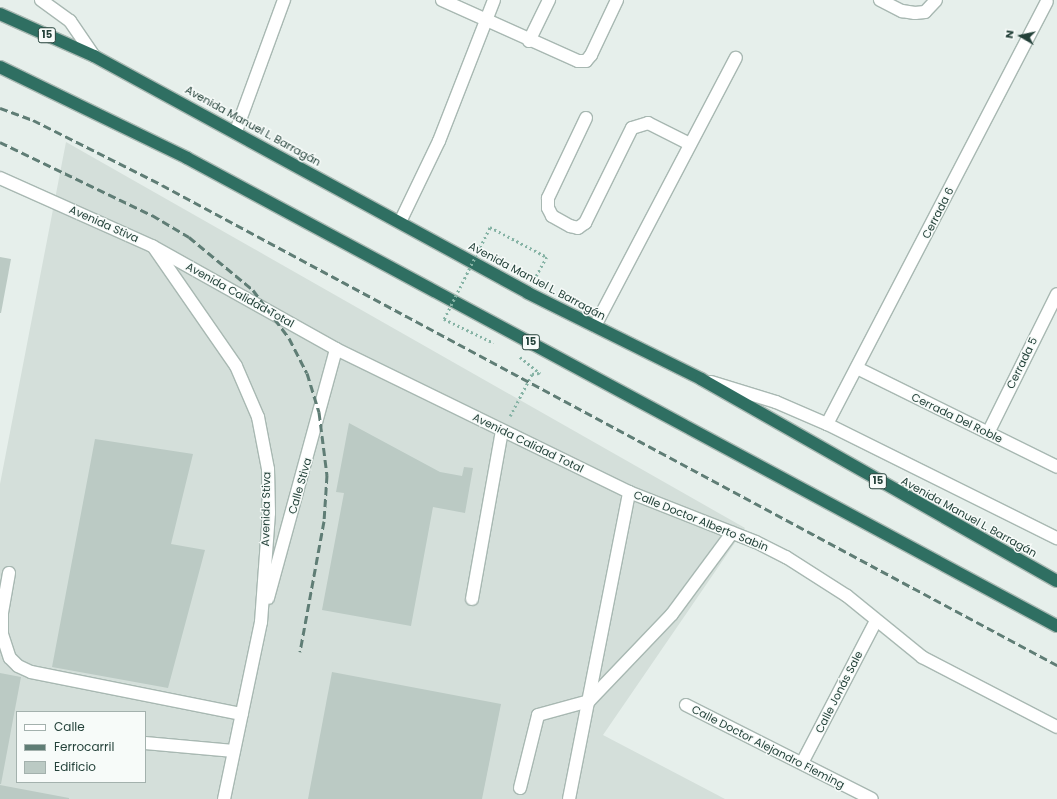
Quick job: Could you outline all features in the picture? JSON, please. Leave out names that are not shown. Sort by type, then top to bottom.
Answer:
[{"type":"highway","name":"Avenida Manuel L. Barragán","points":[[0,14],[94,56],[236,131],[528,292],[701,379],[1057,581]]},
{"type":"highway","name":"15","points":[[0,67],[187,158],[1057,626]]},
{"type":"street","points":[[41,0],[70,21],[94,56]]},
{"type":"street","points":[[236,131],[284,0]]},
{"type":"street","points":[[400,222],[439,140],[484,21],[494,0]]},
{"type":"street","points":[[529,41],[550,0]]},
{"type":"street","points":[[445,1],[484,21],[529,41],[578,61],[586,61],[617,0]]},
{"type":"street","points":[[880,0],[902,11],[925,12],[936,0]]},
{"type":"street","name":"Cerrada 6","points":[[827,424],[858,368],[1047,2]]},
{"type":"street","points":[[594,326],[736,58]]},
{"type":"street","points":[[586,118],[548,198],[548,208],[552,216],[570,226],[578,228],[585,223],[632,128],[648,123],[690,144]]},
{"type":"street","name":"Avenida Stiva","points":[[0,178],[152,246],[236,366],[258,417],[268,469],[269,513],[261,622],[224,799]]},
{"type":"street","name":"Avenida Calidad Total","points":[[152,246],[336,350],[628,492]]},
{"type":"street","name":"Cerrada 5","points":[[988,433],[1057,294]]},
{"type":"street","name":"Calle Stiva","points":[[261,622],[336,350]]},
{"type":"street","name":"Cerrada Del Roble","points":[[858,368],[1057,467]]},
{"type":"street","points":[[701,379],[763,398],[827,424],[1057,538]]},
{"type":"street","points":[[472,600],[502,431]]},
{"type":"street","points":[[569,799],[628,492]]},
{"type":"street","name":"Calle Doctor Alberto Sabin","points":[[628,492],[732,533],[822,578],[922,657],[1057,727]]},
{"type":"street","points":[[520,788],[538,715],[588,701],[672,614],[732,533]]},
{"type":"street","points":[[9,573],[2,612],[2,634],[10,658],[18,666],[31,672],[242,714]]},
{"type":"street","name":"Calle Jonás Sale","points":[[802,763],[876,621]]},
{"type":"street","name":"Calle Doctor Alejandro Fleming","points":[[686,705],[872,799]]},
{"type":"street","points":[[146,743],[234,751]]},
{"type":"path","points":[[501,347],[444,319],[490,226],[546,257],[528,292]]},
{"type":"path","points":[[502,431],[532,374],[540,373],[516,354]]},
{"type":"shaded area","points":[[66,142],[745,528],[603,735],[725,799],[0,799],[0,484]]},
{"type":"building","points":[[0,257],[11,259],[1,313],[0,313]]},
{"type":"building","points":[[349,423],[440,472],[462,476],[464,467],[473,468],[465,513],[433,507],[411,626],[322,610],[344,493],[336,492]]},
{"type":"building","points":[[95,439],[193,454],[171,544],[205,550],[168,688],[52,667]]},
{"type":"building","points":[[332,672],[501,704],[482,799],[308,799]]},
{"type":"building","points":[[0,673],[21,677],[1,784],[0,784]]},
{"type":"building","points":[[0,785],[69,798],[69,799],[0,799]]},
{"type":"railway","points":[[0,108],[33,120],[162,185],[1057,665]]},
{"type":"railway","points":[[0,142],[152,215],[189,237],[253,290],[289,338],[307,373],[319,412],[327,475],[324,521],[300,652]]}]
